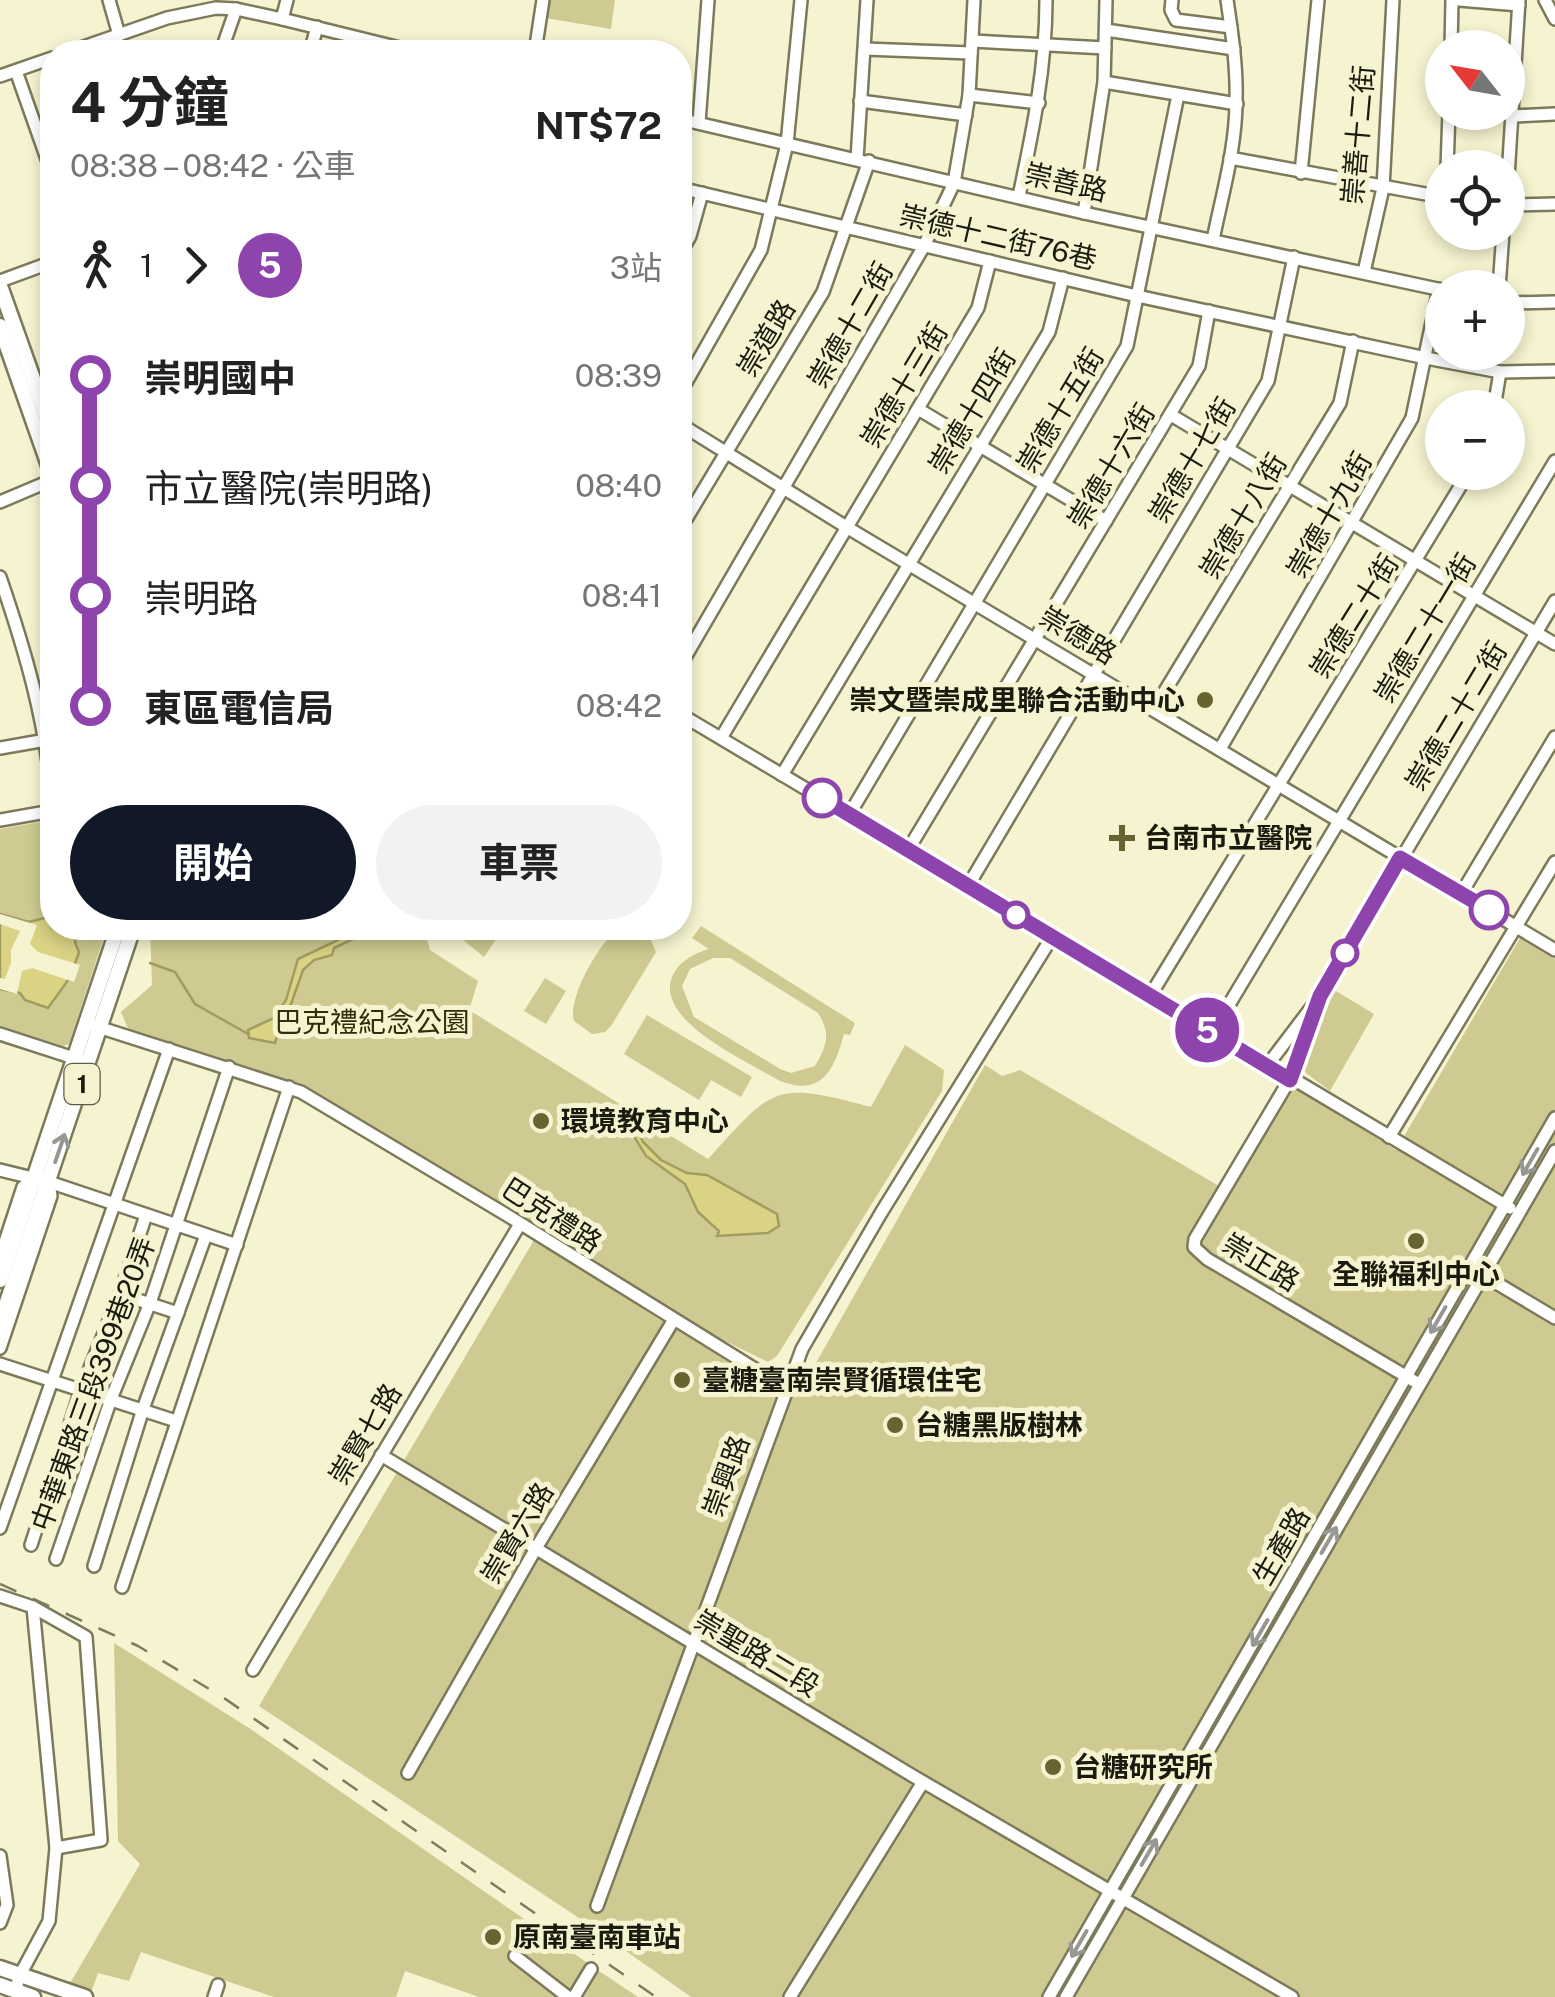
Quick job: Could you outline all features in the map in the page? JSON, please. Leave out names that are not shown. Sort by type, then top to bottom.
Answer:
[{"type":"main road","points":[[0,284],[40,398]]},
{"type":"main road","points":[[0,326],[40,442]]},
{"type":"main road","name":"1","points":[[0,1323],[21,1239],[89,1063],[93,1025],[115,940]]},
{"type":"main road","name":"1","points":[[42,1180],[74,1058],[93,1025],[127,940]]},
{"type":"main road","name":"1","points":[[0,1280],[21,1239]]},
{"type":"main road","points":[[0,1968],[85,1997]]},
{"type":"main road","points":[[0,1986],[32,1997]]},
{"type":"street","points":[[109,0],[119,35]]},
{"type":"street","points":[[282,19],[287,0]]},
{"type":"street","points":[[537,40],[544,0]]},
{"type":"street","points":[[700,124],[708,0]]},
{"type":"street","points":[[692,371],[762,250],[788,144],[801,0]]},
{"type":"street","name":"崇道路","points":[[692,509],[822,292],[847,227],[863,160],[860,101],[866,0]]},
{"type":"street","name":"崇德十二街","points":[[692,646],[924,246],[954,182],[969,94],[974,0]]},
{"type":"street","points":[[1019,196],[1039,103],[1046,45],[1046,0]]},
{"type":"street","points":[[1084,213],[1104,82],[1106,0]]},
{"type":"street","points":[[1172,0],[1176,20],[1231,27]]},
{"type":"street","points":[[1213,240],[1230,158],[1236,104],[1227,0]]},
{"type":"street","points":[[1301,173],[1318,0]]},
{"type":"street","name":"崇善十二街","points":[[1364,272],[1383,188],[1393,0]]},
{"type":"street","points":[[1453,30],[1456,0],[1519,2],[1518,30]]},
{"type":"street","points":[[1545,0],[1555,19]]},
{"type":"street","points":[[225,40],[236,9]]},
{"type":"street","points":[[104,40],[194,11],[236,9],[368,40]]},
{"type":"street","points":[[313,40],[316,27]]},
{"type":"street","points":[[1106,30],[1234,48]]},
{"type":"street","points":[[865,49],[1046,45],[1105,48]]},
{"type":"street","points":[[0,76],[40,62]]},
{"type":"street","points":[[16,71],[40,121]]},
{"type":"street","points":[[1104,82],[1236,104]]},
{"type":"street","points":[[969,94],[1039,103]]},
{"type":"street","name":"崇德十五街","points":[[849,815],[1127,346],[1178,95]]},
{"type":"street","points":[[860,101],[966,115]]},
{"type":"street","points":[[1525,115],[1555,114]]},
{"type":"street","name":"崇善路","points":[[692,122],[1084,213],[1425,286]]},
{"type":"street","points":[[1230,158],[1425,194]]},
{"type":"street","name":"崇德十二街76巷","points":[[692,191],[1137,296],[1425,358]]},
{"type":"street","points":[[692,229],[702,193]]},
{"type":"street","points":[[1525,205],[1555,204]]},
{"type":"street","name":"崇德十七街","points":[[968,886],[1268,381],[1294,257]]},
{"type":"street","name":"崇德十三街","points":[[721,738],[978,308],[990,261]]},
{"type":"street","points":[[0,284],[40,267]]},
{"type":"street","name":"崇德十四街","points":[[782,775],[1049,332],[1063,278]]},
{"type":"street","points":[[1525,303],[1555,302]]},
{"type":"street","name":"崇德十六街","points":[[908,850],[1200,366],[1209,311]]},
{"type":"street","name":"崇德十八街","points":[[1154,709],[1340,403],[1353,341]]},
{"type":"street","name":"崇德十九街","points":[[1220,749],[1412,418],[1425,362]]},
{"type":"street","name":"崇德十二街76巷","points":[[1489,370],[1555,371]]},
{"type":"street","points":[[1497,390],[1500,372]]},
{"type":"street","points":[[918,409],[1106,521]]},
{"type":"street","points":[[1171,415],[1555,644]]},
{"type":"street","name":"崇德路","points":[[692,431],[1555,950]]},
{"type":"street","name":"崇德二十一街","points":[[1212,1033],[1555,461]]},
{"type":"street","points":[[0,502],[40,483]]},
{"type":"street","name":"崇德二十街","points":[[1150,996],[1458,490]]},
{"type":"street","points":[[0,576],[40,710]]},
{"type":"street","name":"崇德二十二街","points":[[1320,996],[1555,600]]},
{"type":"street","points":[[692,721],[1519,1214]]},
{"type":"street","points":[[1462,894],[1555,737]]},
{"type":"street","points":[[0,748],[40,741]]},
{"type":"street","points":[[0,820],[40,813]]},
{"type":"street","points":[[1389,1137],[1555,862]]},
{"type":"street","name":"崇興路","points":[[597,1906],[802,1348],[1052,937]]},
{"type":"street","points":[[1267,1066],[1320,996]]},
{"type":"street","points":[[1290,1080],[1320,996]]},
{"type":"street","name":"巴克禮路","points":[[93,1025],[289,1087],[771,1380],[787,1384]]},
{"type":"street","points":[[0,1034],[89,1063]]},
{"type":"street","points":[[0,1528],[169,1049]]},
{"type":"street","name":"中華東路三段399巷20弄","points":[[56,1559],[111,1399],[150,1303],[229,1067]]},
{"type":"street","name":"崇正路","points":[[1290,1080],[1198,1232],[1194,1247],[1206,1259],[1419,1384]]},
{"type":"street","points":[[122,1588],[289,1087]]},
{"type":"street","name":"生產路","points":[[1049,1997],[1555,1118]]},
{"type":"street","name":"生產路","points":[[1066,1997],[1555,1151]]},
{"type":"street","points":[[0,1170],[42,1180],[237,1245]]},
{"type":"street","points":[[0,1257],[22,1187],[42,1180]]},
{"type":"street","points":[[0,1348],[51,1196],[42,1180]]},
{"type":"street","points":[[31,1545],[81,1390],[146,1216]]},
{"type":"street","name":"崇賢七路","points":[[253,1670],[520,1224]]},
{"type":"street","points":[[94,1566],[142,1409],[206,1235]]},
{"type":"street","points":[[1482,1275],[1555,1318]]},
{"type":"street","points":[[120,1294],[178,1313]]},
{"type":"street","name":"崇賢六路","points":[[408,1773],[535,1550],[673,1321]]},
{"type":"street","points":[[0,1364],[176,1421]]},
{"type":"street","name":"崇聖路二段","points":[[381,1454],[923,1782],[1292,1997]]},
{"type":"street","points":[[0,1596],[33,1607],[86,1636],[101,1840],[56,1848]]},
{"type":"street","points":[[16,1991],[20,1975],[49,1921],[56,1848],[33,1607]]},
{"type":"street","points":[[790,1997],[923,1782]]},
{"type":"street","points":[[0,1856],[6,1905],[0,1922]]},
{"type":"street","points":[[515,1956],[571,1997],[591,1969]]},
{"type":"green space","points":[[549,0],[615,0],[611,29],[546,18]]},
{"type":"green space","points":[[40,822],[40,940],[103,940],[69,1044],[56,1049],[0,1031],[0,829]]},
{"type":"green space","points":[[701,926],[855,1023],[850,1035],[844,1034],[836,1059],[823,1078],[805,1086],[778,1080],[726,1051],[690,1024],[670,993],[678,967],[709,949],[692,938]],"holes":[[[713,958],[730,958],[818,1013],[826,1040],[815,1066],[791,1073],[780,1069],[694,1017],[682,986],[690,969]]]},
{"type":"green space","points":[[1520,938],[1555,959],[1555,1997],[691,1997],[259,1706],[534,1240],[659,1319],[796,1398],[985,1065],[1002,1076],[1020,1070],[1231,1193],[1293,1086],[1396,1150]]},
{"type":"green space","name":"巴克禮紀念公園","points":[[150,940],[427,940],[430,950],[478,981],[469,1010],[708,1159],[748,1116],[778,1096],[814,1094],[871,1107],[905,1045],[944,1070],[942,1091],[777,1356],[768,1362],[686,1322],[519,1217],[286,1079],[130,1033],[121,1012],[152,985]]},
{"type":"green space","name":"巴克禮紀念公園","points":[[463,940],[496,940],[484,957]]},
{"type":"green space","points":[[607,940],[651,940],[656,952],[611,1026],[605,1032],[592,1034],[574,1021],[573,1011],[594,958]]},
{"type":"green space","points":[[545,978],[566,991],[546,1024],[524,1011]]},
{"type":"green space","points":[[1331,988],[1374,1014],[1330,1091],[1302,1070]]},
{"type":"green space","points":[[647,1015],[752,1077],[741,1097],[711,1080],[699,1100],[624,1054]]},
{"type":"green space","points":[[114,1643],[249,1728],[589,1964],[569,1997],[479,1997],[405,1971],[396,1997],[274,1997],[141,1952],[129,1981],[98,1973],[92,1990],[69,1985],[140,1864],[118,1841]]},
{"type":"green space","points":[[596,1969],[638,1997],[579,1997]]},
{"type":"shaded area","points":[[0,914],[29,922],[40,919],[40,940],[75,940],[79,952],[71,976],[48,1008],[25,1000],[20,993],[0,989]]},
{"type":"shaded area","points":[[338,940],[351,940],[303,970],[275,1043],[249,1038],[248,1030],[274,1018],[286,1000],[298,959]]},
{"type":"shaded area","points":[[622,1117],[661,1160],[687,1173],[707,1175],[777,1214],[779,1226],[768,1233],[717,1236],[719,1231],[698,1212],[685,1184],[646,1156]]},
{"type":"pier","points":[[0,914],[37,925],[30,944],[38,952],[80,965],[74,982],[32,968],[22,971],[17,994],[0,989],[0,978],[5,979],[20,931],[0,924]]},
{"type":"waterway","points":[[150,963],[175,972],[195,1004],[248,1034]]},
{"type":"railway","points":[[0,1584],[138,1646],[224,1698],[656,1997]]},
{"type":"bus line","name":"5","points":[[822,798],[1290,1080],[1320,996],[1400,858],[1489,910]]},
{"type":"place","name":"崇文暨崇成里聯合活動中心","points":[[1205,700]]},
{"type":"place","name":"台南市立醫院","points":[[1122,838]]},
{"type":"place","name":"環境教育中心","points":[[541,1121]]},
{"type":"place","name":"全聯福利中心","points":[[1416,1241]]},
{"type":"place","name":"臺糖臺南崇賢循環住宅","points":[[682,1380]]},
{"type":"place","name":"台糖黑版樹林","points":[[895,1425]]},
{"type":"place","name":"台糖研究所","points":[[1053,1767]]},
{"type":"place","name":"原南臺南車站","points":[[493,1937]]}]
